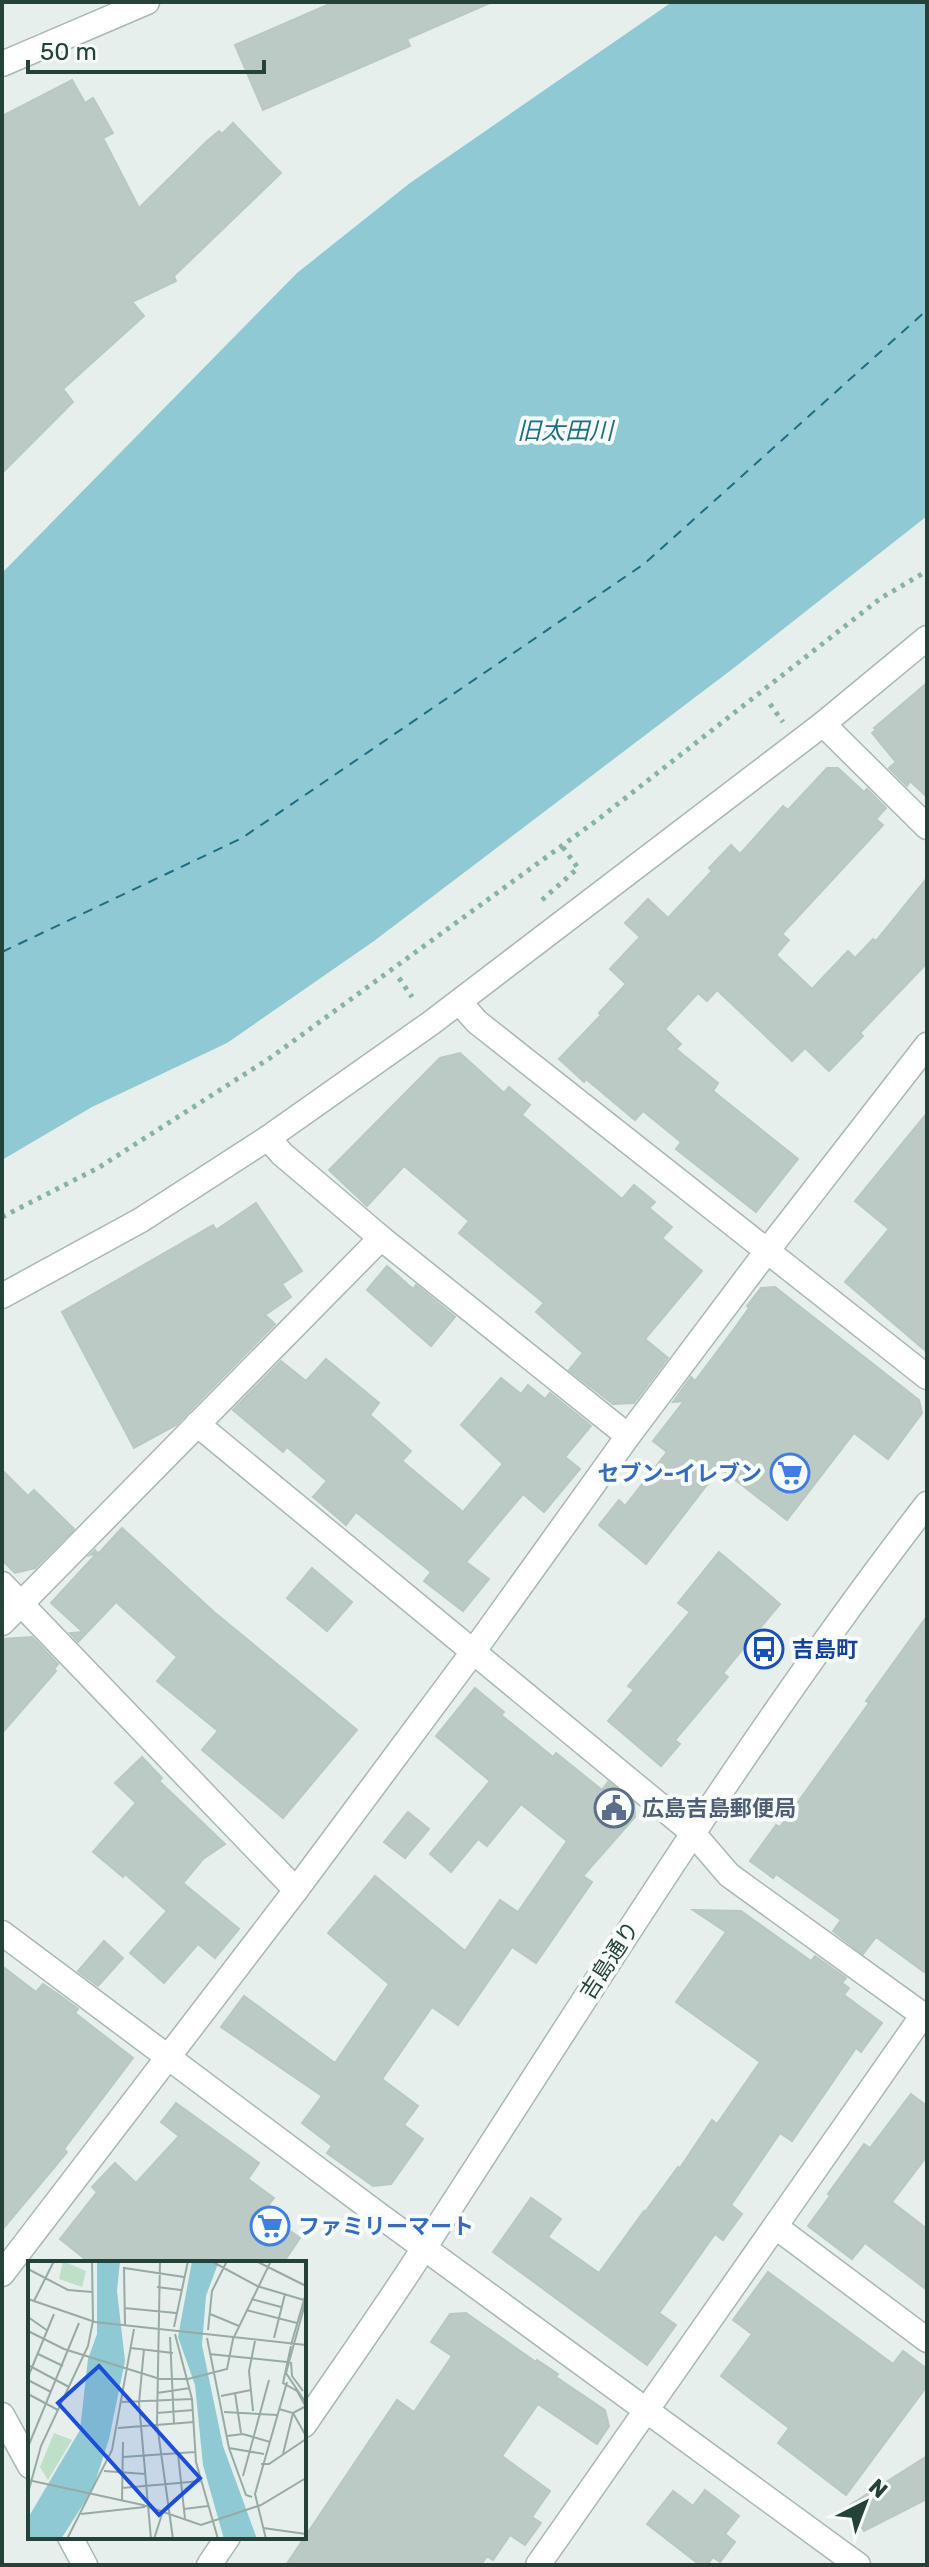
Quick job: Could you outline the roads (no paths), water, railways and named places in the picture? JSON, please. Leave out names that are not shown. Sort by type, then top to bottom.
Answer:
[{"type":"street","points":[[2,64],[147,2]]},
{"type":"street","points":[[2,1296],[141,1220],[268,1138],[460,1003],[823,724],[927,638]]},
{"type":"street","points":[[823,724],[927,827]]},
{"type":"street","points":[[460,1003],[477,1022],[927,1377]]},
{"type":"street","points":[[2,2274],[296,1890],[628,1436],[927,1045]]},
{"type":"street","points":[[268,1138],[282,1154],[381,1238],[628,1436]]},
{"type":"street","points":[[2,1623],[381,1238]]},
{"type":"street","points":[[197,1424],[692,1832],[729,1875],[925,2017],[538,2565]]},
{"type":"street","name":"吉島通り","points":[[306,2422],[425,2248],[692,1832],[927,1504]]},
{"type":"street","points":[[2,1584],[296,1890]]},
{"type":"street","points":[[2,1933],[167,2059],[858,2565]]},
{"type":"street","points":[[776,2227],[927,2340]]},
{"type":"street","points":[[2,2415],[28,2462]]},
{"type":"street","points":[[71,2539],[85,2565]]},
{"type":"street","points":[[209,2565],[227,2539]]},
{"type":"water","name":"旧太田川","points":[[672,2],[927,2],[927,516],[735,667],[374,941],[227,1043],[92,1107],[2,1160],[2,573],[297,273],[410,183]]},
{"type":"place","name":"セブン-イレブン","points":[[790,1473]]},
{"type":"place","name":"吉島町","points":[[764,1649]]},
{"type":"place","name":"広島吉島郵便局","points":[[614,1808]]},
{"type":"place","name":"ファミリーマート","points":[[270,2226]]}]
